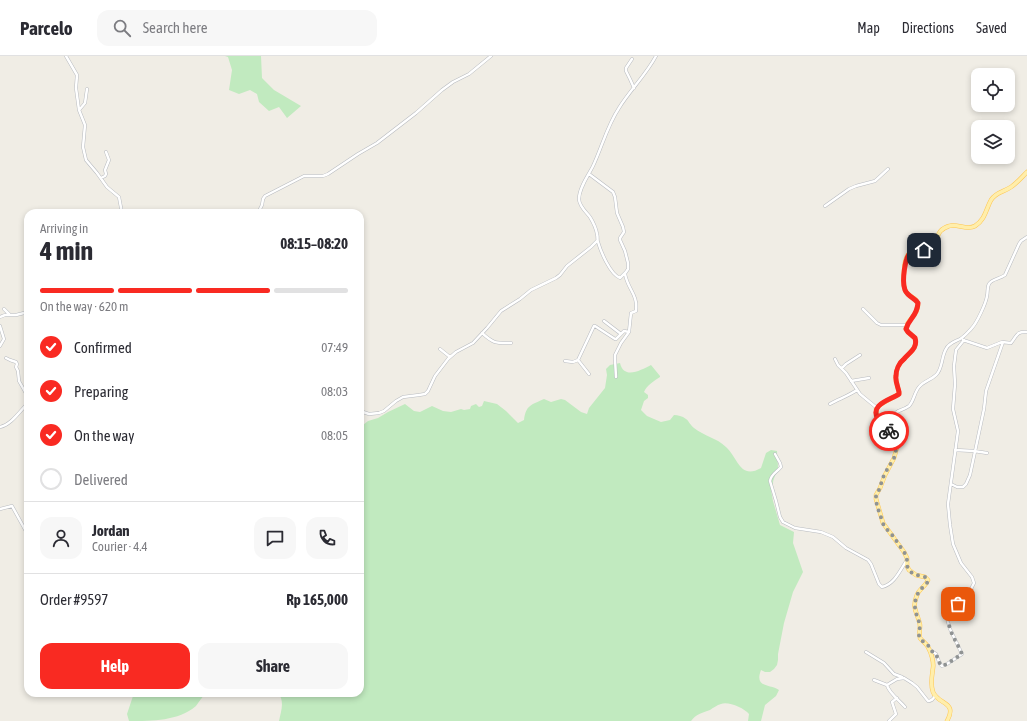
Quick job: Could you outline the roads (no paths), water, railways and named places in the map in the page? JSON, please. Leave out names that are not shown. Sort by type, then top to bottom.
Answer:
[{"type":"main road","points":[[947,721],[950,714],[950,707],[935,695],[932,690],[931,684],[933,664],[930,650],[928,645],[920,638],[920,625],[914,607],[917,595],[928,580],[925,577],[910,572],[904,552],[884,526],[876,499],[876,495],[884,475],[894,458],[896,443],[888,429],[880,422],[876,413],[877,408],[899,394],[895,377],[898,368],[916,344],[916,339],[914,336],[906,330],[908,322],[914,316],[918,304],[917,301],[906,293],[904,289],[905,267],[908,255],[913,251],[932,247],[938,233],[948,226],[959,225],[971,228],[976,226],[984,217],[994,197],[1011,187],[1027,172]]},
{"type":"street","points":[[66,56],[77,75],[76,88],[79,110],[85,125],[83,147],[86,160],[107,187],[118,197],[121,209]]},
{"type":"street","points":[[260,209],[264,197],[304,176],[323,176],[328,174],[377,143],[416,113],[442,90],[453,82],[469,74],[491,56]]},
{"type":"street","points":[[589,174],[609,189],[615,196],[617,213],[624,232],[620,240],[626,251],[628,261],[628,269],[625,274],[619,278],[614,274],[606,261],[597,241],[597,234],[592,220],[579,201],[581,190],[612,120],[654,57]]},
{"type":"street","points":[[632,59],[626,68],[626,72],[634,88]]},
{"type":"street","points":[[79,110],[85,103],[87,89]]},
{"type":"street","points":[[101,178],[106,174],[105,170],[108,161],[106,152]]},
{"type":"street","points":[[825,206],[849,189],[875,181],[888,169]]},
{"type":"street","points":[[930,650],[936,654],[942,666],[962,654],[950,629],[948,622],[949,616],[954,608],[970,591],[974,583],[972,577],[961,563],[953,544],[948,504],[958,431],[953,409],[956,350],[962,339],[976,322],[986,300],[989,283],[1002,278],[1005,275],[1019,244],[1027,238]]},
{"type":"street","points":[[364,412],[369,414],[378,413],[384,411],[396,401],[403,398],[425,394],[435,376],[450,357],[470,345],[501,311],[531,290],[556,278],[567,266],[597,241]]},
{"type":"street","points":[[616,377],[615,355],[629,332],[631,312],[636,311],[637,305],[636,299],[628,285],[625,274]]},
{"type":"street","points":[[4,309],[9,315]]},
{"type":"street","points":[[863,309],[881,325],[907,325]]},
{"type":"street","points":[[0,317],[4,315],[16,316],[24,313]]},
{"type":"street","points":[[604,321],[621,334]]},
{"type":"street","points":[[0,326],[4,340],[0,346]]},
{"type":"street","points":[[565,361],[574,362],[578,360],[594,326],[614,339],[624,331],[629,332]]},
{"type":"street","points":[[888,429],[894,414],[898,410],[908,407],[911,404],[918,388],[938,373],[944,354],[948,346],[954,341],[962,339],[987,348],[1003,342],[1012,343],[1018,334],[1021,332],[1027,332]]},
{"type":"street","points":[[482,333],[491,341],[496,343],[511,343]]},
{"type":"street","points":[[951,484],[961,487],[964,486],[970,475],[984,409],[986,391],[1003,342]]},
{"type":"street","points":[[440,349],[450,357]]},
{"type":"street","points":[[842,368],[844,365],[860,355]]},
{"type":"street","points":[[6,358],[16,362],[19,380],[24,389]]},
{"type":"street","points":[[834,359],[862,397],[877,408]]},
{"type":"street","points":[[578,360],[589,374]]},
{"type":"street","points":[[851,381],[869,378]]},
{"type":"street","points":[[830,404],[857,390]]},
{"type":"street","points":[[0,428],[10,422],[24,407]]},
{"type":"street","points":[[955,450],[987,453]]},
{"type":"street","points":[[775,454],[781,467],[772,475],[770,481],[780,517],[784,523],[794,528],[820,532],[833,537],[846,548],[868,560],[879,584],[882,587],[889,584],[896,578],[907,560]]},
{"type":"street","points":[[0,509],[12,506],[24,528]]},
{"type":"street","points":[[866,652],[884,663],[894,674],[912,683],[928,701],[933,700],[935,695]]},
{"type":"street","points":[[874,680],[887,685],[898,679],[904,678]]},
{"type":"street","points":[[887,685],[888,690],[905,707]]},
{"type":"street","points":[[889,721],[896,714],[892,702],[897,698]]}]
